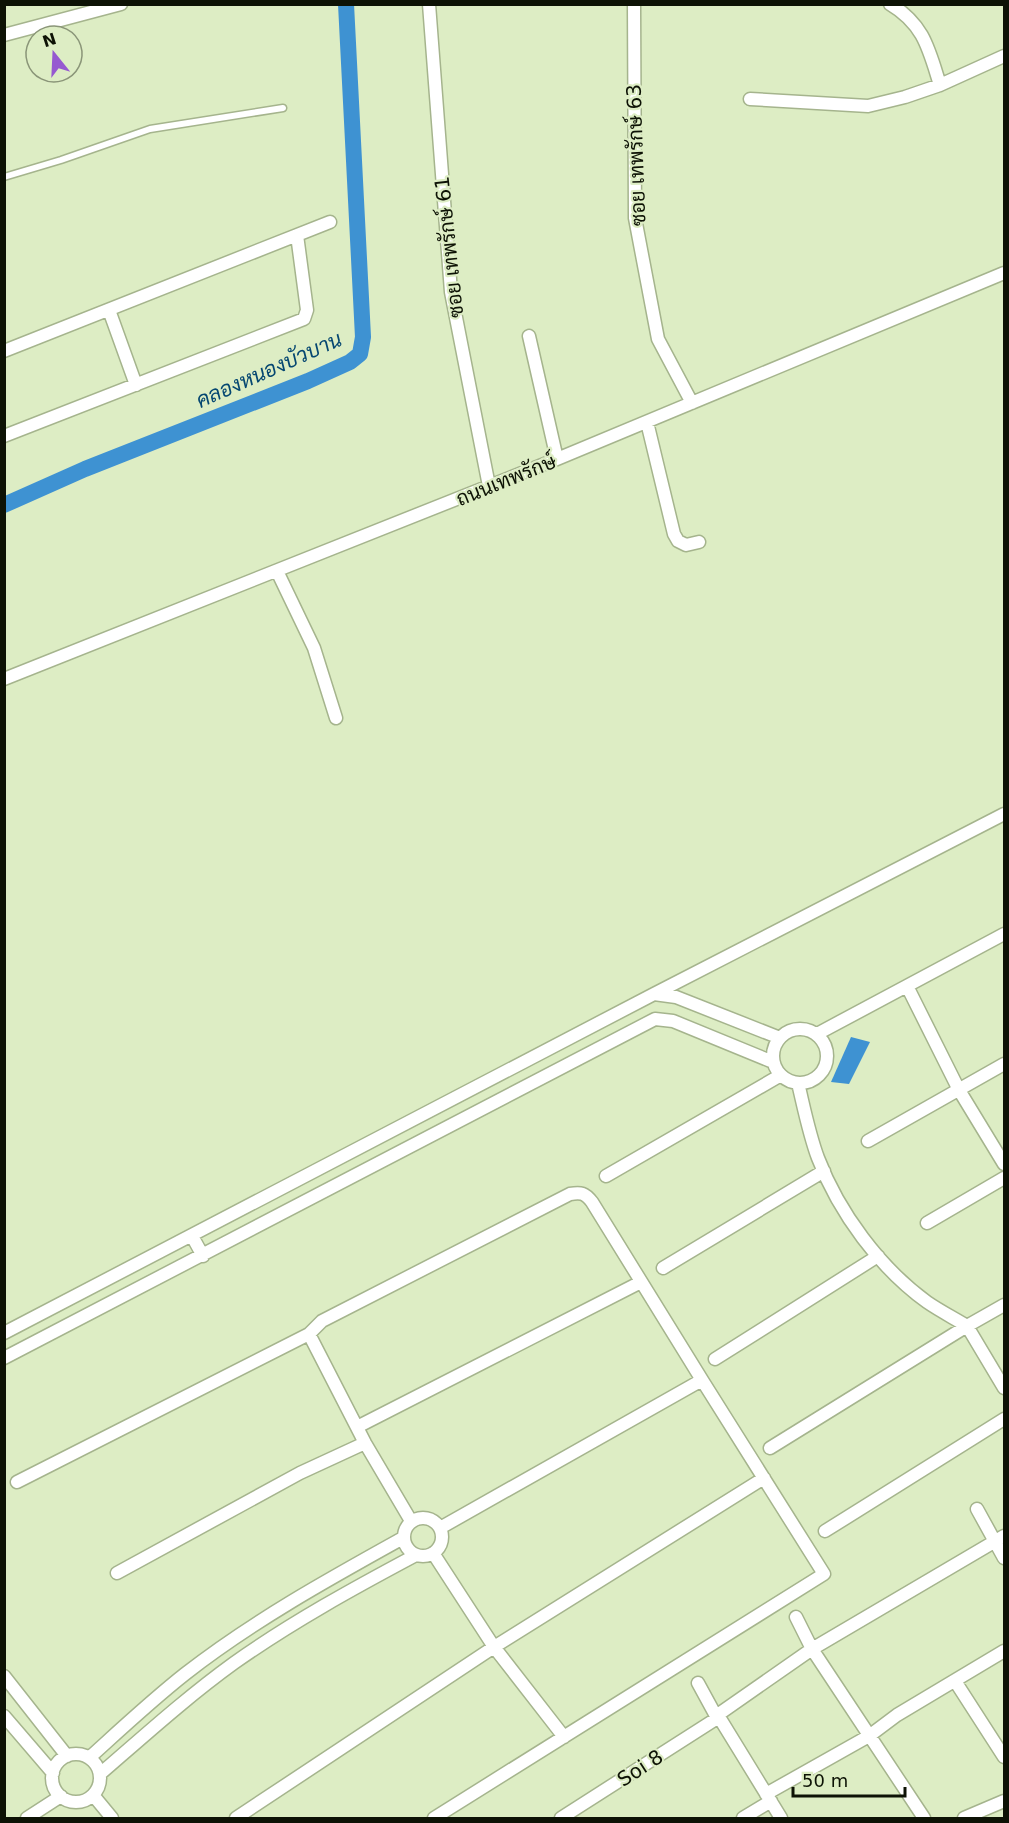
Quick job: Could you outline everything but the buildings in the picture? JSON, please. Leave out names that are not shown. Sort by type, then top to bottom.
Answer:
[{"type":"street","points":[[4,36],[121,4]]},
{"type":"street","name":"ซอย เทพรักษ์ 61","points":[[429,4],[451,292],[489,486]]},
{"type":"street","name":"ซอย เทพรักษ์ 63","points":[[634,4],[635,218],[658,339],[692,403]]},
{"type":"street","points":[[890,4],[910,18],[919,29],[929,48],[940,85]]},
{"type":"street","points":[[750,99],[868,106],[940,85],[1005,56]]},
{"type":"street","points":[[4,351],[330,222]]},
{"type":"street","points":[[4,435],[304,319],[307,310],[297,235]]},
{"type":"street","name":"ถนนเทพรักษ์","points":[[4,679],[557,459],[1005,273]]},
{"type":"street","points":[[109,310],[136,385]]},
{"type":"street","points":[[529,336],[557,459]]},
{"type":"street","points":[[647,422],[674,534],[678,541],[686,545],[699,542]]},
{"type":"street","points":[[277,571],[314,648],[336,718]]},
{"type":"street","points":[[4,1333],[1005,814]]},
{"type":"street","points":[[817,1034],[1005,934]]},
{"type":"street","points":[[907,986],[959,1090],[1005,1164]]},
{"type":"street","points":[[654,994],[656,1020]]},
{"type":"street","points":[[654,994],[676,997],[780,1038]]},
{"type":"street","points":[[4,1358],[203,1257],[656,1020],[673,1021],[773,1062]]},
{"type":"street","points":[[800,1028],[817,1034],[826,1048],[826,1065],[815,1078],[798,1083],[781,1076],[773,1062],[773,1050],[780,1038],[800,1028]]},
{"type":"street","points":[[868,1141],[1005,1064]]},
{"type":"street","points":[[606,1176],[781,1076]]},
{"type":"street","points":[[798,1083],[810,1134],[824,1171],[849,1217],[879,1256],[908,1286],[927,1302],[967,1326],[1005,1388]]},
{"type":"street","points":[[663,1268],[824,1171]]},
{"type":"street","points":[[927,1223],[1005,1178]]},
{"type":"street","points":[[17,1482],[309,1334],[322,1321],[570,1194],[580,1192],[587,1195],[824,1574],[434,1818]]},
{"type":"street","points":[[192,1236],[203,1257]]},
{"type":"street","points":[[714,1359],[879,1256]]},
{"type":"street","points":[[357,1427],[641,1282]]},
{"type":"street","points":[[770,1448],[967,1326],[1005,1305]]},
{"type":"street","points":[[309,1334],[365,1443],[411,1521]]},
{"type":"street","points":[[440,1528],[702,1380]]},
{"type":"street","points":[[825,1531],[1005,1419]]},
{"type":"street","points":[[117,1573],[300,1473],[365,1443]]},
{"type":"street","points":[[236,1818],[494,1647],[764,1479]]},
{"type":"street","points":[[977,1509],[1000,1538],[1005,1558]]},
{"type":"street","points":[[421,1517],[427,1518],[440,1528],[442,1539],[437,1550],[422,1557],[416,1556],[407,1549],[403,1538],[411,1521],[421,1517]]},
{"type":"street","points":[[89,1758],[186,1673],[295,1599],[403,1538]]},
{"type":"street","name":"Soi 8","points":[[561,1818],[718,1716],[812,1649],[1000,1538]]},
{"type":"street","points":[[433,1553],[494,1647],[564,1737]]},
{"type":"street","points":[[100,1774],[168,1715],[236,1662],[340,1596],[416,1556]]},
{"type":"street","points":[[796,1617],[812,1649],[924,1818]]},
{"type":"street","points":[[743,1818],[769,1798],[869,1736],[897,1715],[1005,1651]]},
{"type":"street","points":[[4,1676],[67,1756]]},
{"type":"street","points":[[955,1681],[1005,1757]]},
{"type":"street","points":[[698,1683],[781,1818]]},
{"type":"street","points":[[4,1716],[53,1773]]},
{"type":"street","points":[[82,1755],[89,1758],[94,1762],[100,1774],[100,1782],[93,1795],[87,1799],[73,1802],[60,1796],[54,1785],[53,1773],[56,1766],[67,1756],[82,1755]]},
{"type":"street","points":[[93,1795],[112,1818]]},
{"type":"street","points":[[27,1818],[60,1796]]},
{"type":"street","points":[[964,1818],[987,1814],[1005,1801]]},
{"type":"lane","points":[[4,177],[150,129],[283,108]]},
{"type":"water","points":[[851,1037],[870,1042],[849,1084],[831,1082]]},
{"type":"waterway","name":"คลองหนองบัวบาน","points":[[4,505],[85,469],[308,381],[350,362],[360,354],[363,337],[346,4]]}]
